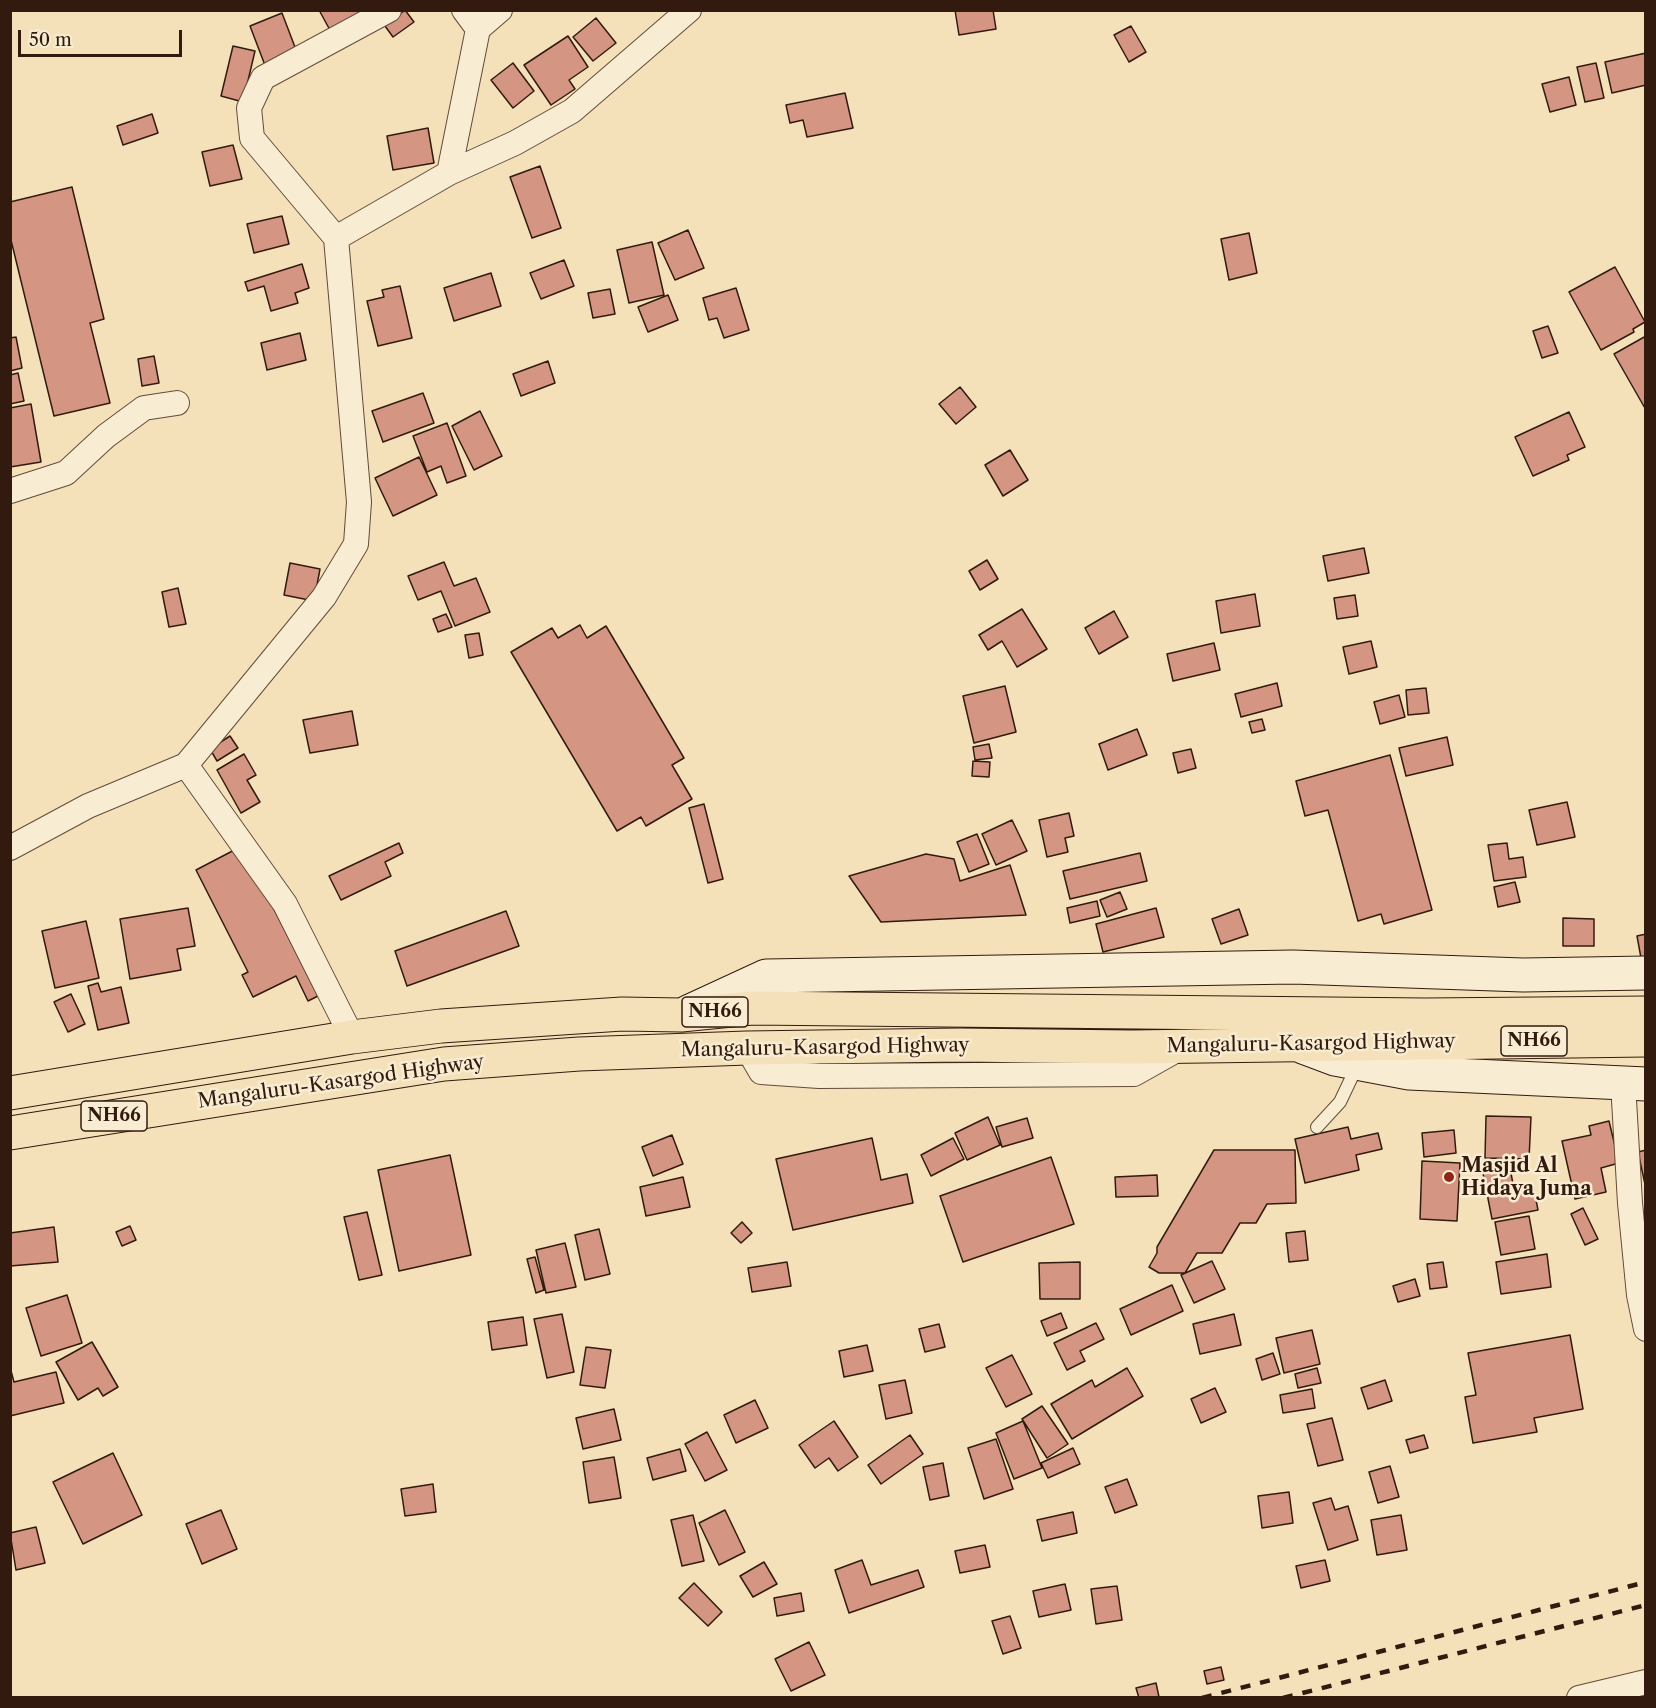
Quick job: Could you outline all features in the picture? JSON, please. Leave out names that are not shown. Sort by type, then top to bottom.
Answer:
[{"type":"highway","name":"Mangaluru-Kasargod Highway","points":[[10,1093],[352,1037],[441,1026],[621,1014],[681,1016],[752,1008],[1424,1028],[1646,1040]]},
{"type":"highway","name":"Mangaluru-Kasargod Highway","points":[[10,1133],[444,1064],[579,1054],[747,1048],[1295,1044],[1424,1028],[1646,1013]]},
{"type":"street","points":[[10,848],[88,807],[186,765],[324,597],[356,544],[359,502],[336,238],[252,138],[249,108],[263,78],[389,10]]},
{"type":"street","points":[[448,173],[471,20],[500,10]]},
{"type":"street","points":[[336,238],[448,173],[515,143],[572,111],[689,10]]},
{"type":"street","points":[[10,491],[66,473],[106,436],[144,408],[177,403]]},
{"type":"street","points":[[186,765],[285,904],[352,1037]]},
{"type":"street","points":[[681,1016],[766,976],[1293,967],[1523,975],[1646,974]]},
{"type":"street","points":[[1295,1044],[1335,1059],[1409,1073],[1634,1083],[1630,1203],[1639,1294],[1646,1329]]},
{"type":"street","points":[[1579,1698],[1646,1682]]},
{"type":"lane","points":[[1317,1127],[1340,1102],[1359,1063]]},
{"type":"building","points":[[319,10],[358,10],[361,15],[331,32]]},
{"type":"building","points":[[405,10],[414,22],[393,37],[385,26]]},
{"type":"building","points":[[955,10],[993,10],[996,29],[959,35]]},
{"type":"building","points":[[282,13],[298,55],[266,68],[250,26]]},
{"type":"building","points":[[596,18],[616,43],[593,61],[573,37]]},
{"type":"building","points":[[1131,26],[1146,52],[1129,62],[1114,35]]},
{"type":"building","points":[[568,36],[588,67],[569,80],[575,89],[551,105],[524,65]]},
{"type":"building","points":[[233,46],[255,51],[243,102],[221,96]]},
{"type":"building","points":[[1646,53],[1646,85],[1612,93],[1605,62]]},
{"type":"building","points":[[513,63],[534,91],[513,108],[491,80]]},
{"type":"building","points":[[1596,63],[1604,98],[1585,102],[1577,67]]},
{"type":"building","points":[[1569,77],[1576,105],[1550,112],[1542,84]]},
{"type":"building","points":[[845,93],[853,128],[807,137],[803,120],[790,123],[786,105]]},
{"type":"building","points":[[152,114],[158,133],[123,145],[117,126]]},
{"type":"building","points":[[428,128],[434,163],[393,170],[387,136]]},
{"type":"building","points":[[233,145],[242,179],[210,186],[202,152]]},
{"type":"building","points":[[540,166],[561,228],[532,238],[510,177]]},
{"type":"building","points":[[72,187],[104,319],[90,323],[110,403],[54,416],[10,236],[10,202]]},
{"type":"building","points":[[282,216],[289,244],[254,253],[247,224]]},
{"type":"building","points":[[688,230],[704,268],[675,280],[658,243]]},
{"type":"building","points":[[1249,233],[1257,273],[1229,280],[1221,239]]},
{"type":"building","points":[[652,242],[664,295],[629,303],[617,250]]},
{"type":"building","points":[[564,260],[574,286],[541,299],[530,273]]},
{"type":"building","points":[[302,264],[309,288],[295,293],[298,303],[271,311],[264,286],[248,291],[245,282]]},
{"type":"building","points":[[1615,267],[1645,322],[1633,329],[1634,332],[1601,350],[1569,292]]},
{"type":"building","points":[[491,273],[501,306],[454,321],[444,288]]},
{"type":"building","points":[[400,286],[412,338],[378,346],[367,301],[384,297],[382,290]]},
{"type":"building","points":[[736,288],[749,330],[724,338],[717,318],[709,320],[703,298]]},
{"type":"building","points":[[610,289],[615,314],[593,318],[588,293]]},
{"type":"building","points":[[668,295],[678,320],[648,332],[638,307]]},
{"type":"building","points":[[1548,326],[1558,353],[1542,358],[1533,331]]},
{"type":"building","points":[[300,333],[306,360],[267,370],[261,343]]},
{"type":"building","points":[[1646,336],[1646,410],[1614,354]]},
{"type":"building","points":[[16,337],[22,368],[10,371],[10,338]]},
{"type":"building","points":[[154,356],[159,383],[142,386],[138,359]]},
{"type":"building","points":[[548,361],[555,383],[521,396],[513,374]]},
{"type":"building","points":[[18,373],[24,401],[10,404],[10,375]]},
{"type":"building","points":[[960,387],[976,407],[956,424],[939,404]]},
{"type":"building","points":[[423,393],[434,423],[383,442],[372,411]]},
{"type":"building","points":[[31,404],[41,462],[10,467],[10,408]]},
{"type":"building","points":[[480,411],[502,456],[474,470],[452,426]]},
{"type":"building","points":[[1569,412],[1585,447],[1567,455],[1569,460],[1533,476],[1515,437]]},
{"type":"building","points":[[447,423],[466,476],[447,483],[441,466],[427,472],[413,436]]},
{"type":"building","points":[[1010,450],[1028,480],[1003,496],[985,465]]},
{"type":"building","points":[[419,457],[437,495],[393,516],[375,478]]},
{"type":"building","points":[[1364,548],[1369,573],[1328,581],[1323,556]]},
{"type":"building","points":[[987,560],[998,579],[980,590],[969,571]]},
{"type":"building","points":[[444,562],[454,586],[476,578],[490,612],[455,626],[441,591],[418,600],[408,576]]},
{"type":"building","points":[[290,563],[320,569],[314,601],[284,595]]},
{"type":"building","points":[[178,588],[186,624],[169,627],[162,592]]},
{"type":"building","points":[[1255,594],[1260,626],[1221,633],[1216,601]]},
{"type":"building","points":[[1355,595],[1358,616],[1337,619],[1334,598]]},
{"type":"building","points":[[1022,609],[1047,649],[1017,667],[1002,641],[988,650],[979,635]]},
{"type":"building","points":[[1114,611],[1128,637],[1099,654],[1085,628]]},
{"type":"building","points":[[446,614],[452,627],[438,632],[433,619]]},
{"type":"building","points":[[580,625],[587,638],[606,626],[684,758],[672,765],[692,799],[646,826],[641,817],[617,831],[511,652],[552,628],[558,638]]},
{"type":"building","points":[[479,633],[483,655],[469,658],[465,635]]},
{"type":"building","points":[[1371,641],[1377,667],[1349,674],[1343,647]]},
{"type":"building","points":[[1214,643],[1220,670],[1173,681],[1167,654]]},
{"type":"building","points":[[1277,683],[1282,706],[1241,717],[1235,694]]},
{"type":"building","points":[[1005,686],[1016,732],[974,743],[963,696]]},
{"type":"building","points":[[1426,688],[1429,713],[1408,715],[1406,690]]},
{"type":"building","points":[[1399,695],[1405,717],[1380,724],[1374,702]]},
{"type":"building","points":[[352,711],[358,745],[310,753],[303,720]]},
{"type":"building","points":[[1262,719],[1265,730],[1252,733],[1249,722]]},
{"type":"building","points":[[1137,729],[1147,755],[1108,770],[1099,744]]},
{"type":"building","points":[[230,736],[238,748],[217,761],[210,749]]},
{"type":"building","points":[[1447,737],[1453,765],[1406,776],[1399,748]]},
{"type":"building","points":[[989,744],[992,758],[975,760],[973,747]]},
{"type":"building","points":[[1191,749],[1196,768],[1178,773],[1173,753]]},
{"type":"building","points":[[244,754],[256,775],[247,780],[260,802],[241,813],[217,770]]},
{"type":"building","points":[[1390,755],[1432,910],[1384,924],[1381,914],[1358,921],[1328,810],[1305,816],[1296,781]]},
{"type":"building","points":[[973,761],[990,762],[989,777],[972,776]]},
{"type":"building","points":[[1567,802],[1575,837],[1537,845],[1529,810]]},
{"type":"building","points":[[704,804],[723,879],[708,883],[689,808]]},
{"type":"building","points":[[1069,813],[1074,836],[1065,838],[1068,852],[1047,857],[1039,820]]},
{"type":"building","points":[[1012,820],[1027,851],[996,865],[982,834]]},
{"type":"building","points":[[977,834],[989,864],[969,872],[957,842]]},
{"type":"building","points":[[399,843],[403,853],[385,862],[391,876],[341,900],[329,876]]},
{"type":"building","points":[[1507,843],[1509,859],[1523,857],[1526,877],[1494,881],[1488,845]]},
{"type":"building","points":[[242,846],[318,996],[308,1001],[296,976],[253,997],[242,975],[248,972],[196,870]]},
{"type":"building","points":[[1140,853],[1147,881],[1070,899],[1063,871]]},
{"type":"building","points":[[926,854],[954,859],[960,881],[1010,865],[1026,915],[881,922],[849,876]]},
{"type":"building","points":[[1515,882],[1520,902],[1498,907],[1494,887]]},
{"type":"building","points":[[1120,892],[1127,909],[1107,917],[1100,900]]},
{"type":"building","points":[[1097,901],[1100,916],[1070,923],[1067,908]]},
{"type":"building","points":[[188,908],[195,946],[177,949],[181,970],[130,979],[120,919]]},
{"type":"building","points":[[1156,908],[1164,937],[1103,952],[1096,924]]},
{"type":"building","points":[[1239,909],[1248,935],[1221,944],[1212,919]]},
{"type":"building","points":[[506,911],[519,946],[407,986],[395,951]]},
{"type":"building","points":[[1563,918],[1594,919],[1594,946],[1563,946]]},
{"type":"building","points":[[86,921],[99,978],[55,988],[42,931]]},
{"type":"building","points":[[1646,934],[1646,957],[1641,958],[1637,936]]},
{"type":"building","points":[[98,983],[101,992],[121,987],[129,1023],[98,1030],[88,986]]},
{"type":"building","points":[[71,994],[85,1024],[68,1032],[54,1002]]},
{"type":"building","points":[[1486,1116],[1531,1117],[1529,1159],[1485,1158]]},
{"type":"building","points":[[988,1117],[1000,1145],[967,1160],[955,1133]]},
{"type":"building","points":[[1027,1118],[1033,1138],[1002,1147],[996,1127]]},
{"type":"building","points":[[1609,1121],[1619,1163],[1601,1168],[1606,1192],[1575,1199],[1562,1141],[1591,1135],[1589,1126]]},
{"type":"building","points":[[1348,1127],[1351,1139],[1378,1133],[1382,1149],[1356,1155],[1359,1170],[1305,1183],[1295,1139]]},
{"type":"building","points":[[1454,1130],[1456,1153],[1424,1157],[1422,1133]]},
{"type":"building","points":[[672,1135],[683,1164],[653,1176],[642,1147]]},
{"type":"building","points":[[872,1138],[881,1180],[907,1174],[913,1203],[793,1230],[776,1159]]},
{"type":"building","points":[[953,1138],[964,1159],[931,1176],[921,1155]]},
{"type":"building","points":[[1214,1150],[1295,1150],[1296,1203],[1267,1204],[1256,1223],[1240,1223],[1222,1253],[1197,1253],[1185,1273],[1159,1273],[1149,1267],[1157,1253],[1157,1247]]},
{"type":"building","points":[[1646,1150],[1646,1189],[1638,1152]]},
{"type":"building","points":[[450,1155],[471,1255],[399,1271],[378,1170]]},
{"type":"building","points":[[1051,1157],[1074,1224],[963,1262],[940,1196]]},
{"type":"building","points":[[1422,1161],[1460,1163],[1457,1221],[1420,1219]]},
{"type":"building","points":[[1509,1163],[1514,1189],[1533,1185],[1538,1210],[1492,1219],[1482,1168]]},
{"type":"building","points":[[1157,1175],[1158,1196],[1116,1197],[1115,1177]]},
{"type":"building","points":[[683,1177],[690,1207],[646,1216],[640,1187]]},
{"type":"building","points":[[1583,1208],[1598,1239],[1585,1245],[1571,1214]]},
{"type":"building","points":[[367,1212],[382,1275],[359,1280],[344,1217]]},
{"type":"building","points":[[1529,1216],[1535,1249],[1501,1255],[1495,1222]]},
{"type":"building","points":[[742,1222],[752,1233],[741,1243],[731,1233]]},
{"type":"building","points":[[130,1226],[136,1240],[122,1246],[116,1232]]},
{"type":"building","points":[[54,1227],[58,1262],[10,1266],[10,1233]]},
{"type":"building","points":[[599,1229],[610,1274],[585,1280],[575,1235]]},
{"type":"building","points":[[1305,1231],[1308,1260],[1289,1262],[1286,1233]]},
{"type":"building","points":[[565,1243],[576,1287],[546,1293],[536,1250]]},
{"type":"building","points":[[1547,1254],[1551,1287],[1501,1294],[1496,1262]]},
{"type":"building","points":[[535,1257],[544,1290],[536,1293],[527,1259]]},
{"type":"building","points":[[1212,1261],[1225,1289],[1194,1303],[1181,1275]]},
{"type":"building","points":[[787,1262],[791,1286],[752,1292],[748,1268]]},
{"type":"building","points":[[1080,1262],[1080,1299],[1040,1299],[1039,1263]]},
{"type":"building","points":[[1443,1262],[1447,1287],[1430,1289],[1427,1264]]},
{"type":"building","points":[[1415,1279],[1420,1296],[1398,1302],[1393,1286]]},
{"type":"building","points":[[1172,1285],[1183,1311],[1131,1335],[1120,1309]]},
{"type":"building","points":[[67,1295],[82,1343],[41,1356],[26,1308]]},
{"type":"building","points":[[1061,1313],[1067,1328],[1047,1336],[1041,1321]]},
{"type":"building","points":[[562,1314],[574,1372],[547,1378],[534,1319]]},
{"type":"building","points":[[1234,1314],[1241,1345],[1200,1354],[1193,1324]]},
{"type":"building","points":[[523,1317],[527,1345],[492,1350],[488,1322]]},
{"type":"building","points":[[1096,1323],[1104,1339],[1080,1351],[1085,1361],[1067,1370],[1054,1343]]},
{"type":"building","points":[[939,1324],[945,1347],[925,1352],[919,1329]]},
{"type":"building","points":[[1312,1330],[1320,1364],[1284,1373],[1276,1338]]},
{"type":"building","points":[[1570,1335],[1583,1409],[1534,1418],[1537,1432],[1473,1443],[1465,1397],[1476,1395],[1468,1353]]},
{"type":"building","points":[[92,1342],[118,1387],[103,1396],[98,1388],[78,1400],[56,1362]]},
{"type":"building","points":[[867,1345],[873,1371],[844,1377],[839,1351]]},
{"type":"building","points":[[586,1347],[611,1350],[605,1388],[580,1385]]},
{"type":"building","points":[[1273,1353],[1280,1374],[1262,1380],[1256,1359]]},
{"type":"building","points":[[1012,1355],[1032,1394],[1006,1407],[986,1368]]},
{"type":"building","points":[[10,1367],[14,1382],[56,1372],[64,1403],[10,1416]]},
{"type":"building","points":[[1127,1368],[1143,1396],[1072,1439],[1051,1404],[1092,1380],[1095,1387]]},
{"type":"building","points":[[1317,1368],[1321,1383],[1298,1388],[1295,1374]]},
{"type":"building","points":[[905,1380],[912,1413],[886,1419],[879,1385]]},
{"type":"building","points":[[1385,1380],[1392,1401],[1368,1409],[1361,1388]]},
{"type":"building","points":[[1215,1388],[1226,1412],[1201,1423],[1191,1399]]},
{"type":"building","points":[[1312,1389],[1315,1408],[1283,1413],[1280,1395]]},
{"type":"building","points":[[755,1400],[768,1428],[736,1443],[724,1415]]},
{"type":"building","points":[[1042,1406],[1068,1444],[1047,1458],[1022,1419]]},
{"type":"building","points":[[614,1409],[621,1440],[583,1449],[576,1418]]},
{"type":"building","points":[[1332,1418],[1343,1460],[1318,1466],[1307,1424]]},
{"type":"building","points":[[834,1421],[858,1457],[838,1471],[829,1458],[815,1468],[799,1445]]},
{"type":"building","points":[[1023,1421],[1042,1468],[1014,1479],[996,1433]]},
{"type":"building","points":[[707,1432],[727,1470],[705,1481],[685,1444]]},
{"type":"building","points":[[910,1435],[923,1454],[881,1484],[868,1465]]},
{"type":"building","points":[[1424,1435],[1428,1448],[1410,1453],[1406,1440]]},
{"type":"building","points":[[996,1439],[1013,1489],[984,1499],[968,1448]]},
{"type":"building","points":[[1073,1448],[1080,1464],[1048,1478],[1041,1463]]},
{"type":"building","points":[[680,1449],[686,1471],[653,1480],[647,1458]]},
{"type":"building","points":[[113,1453],[142,1515],[83,1544],[53,1482]]},
{"type":"building","points":[[614,1457],[621,1498],[589,1503],[583,1462]]},
{"type":"building","points":[[943,1463],[949,1496],[930,1500],[923,1467]]},
{"type":"building","points":[[1390,1466],[1399,1497],[1378,1503],[1369,1472]]},
{"type":"building","points":[[1127,1479],[1137,1505],[1115,1513],[1105,1487]]},
{"type":"building","points":[[433,1484],[436,1512],[405,1516],[401,1489]]},
{"type":"building","points":[[1289,1492],[1293,1523],[1262,1528],[1258,1496]]},
{"type":"building","points":[[1331,1498],[1335,1510],[1348,1506],[1358,1540],[1328,1550],[1313,1503]]},
{"type":"building","points":[[221,1510],[237,1549],[202,1564],[186,1524]]},
{"type":"building","points":[[725,1510],[745,1552],[719,1565],[699,1523]]},
{"type":"building","points":[[1073,1512],[1077,1533],[1042,1541],[1037,1520]]},
{"type":"building","points":[[693,1515],[704,1561],[682,1566],[671,1520]]},
{"type":"building","points":[[1401,1515],[1407,1550],[1377,1555],[1371,1520]]},
{"type":"building","points":[[36,1527],[45,1563],[16,1570],[10,1533]]},
{"type":"building","points":[[985,1545],[990,1567],[960,1573],[955,1551]]},
{"type":"building","points":[[862,1560],[871,1585],[918,1570],[924,1587],[849,1613],[835,1570]]},
{"type":"building","points":[[1325,1560],[1330,1581],[1301,1588],[1296,1566]]},
{"type":"building","points":[[764,1562],[777,1584],[753,1597],[740,1576]]},
{"type":"building","points":[[694,1583],[722,1612],[708,1626],[679,1598]]},
{"type":"building","points":[[1065,1584],[1071,1610],[1039,1617],[1033,1591]]},
{"type":"building","points":[[1117,1586],[1122,1620],[1096,1624],[1091,1589]]},
{"type":"building","points":[[801,1593],[804,1611],[777,1616],[774,1598]]},
{"type":"building","points":[[1010,1616],[1021,1648],[1003,1654],[992,1621]]},
{"type":"building","points":[[809,1642],[825,1675],[791,1691],[775,1659]]},
{"type":"building","points":[[1221,1667],[1224,1680],[1207,1684],[1204,1671]]},
{"type":"building","points":[[1156,1683],[1159,1697],[1139,1698],[1136,1688]]},
{"type":"railway","points":[[1202,1698],[1646,1582]]},
{"type":"railway","points":[[1283,1698],[1646,1605]]},
{"type":"place","name":"Masjid Al Hidaya Juma","points":[[1449,1177]]}]
